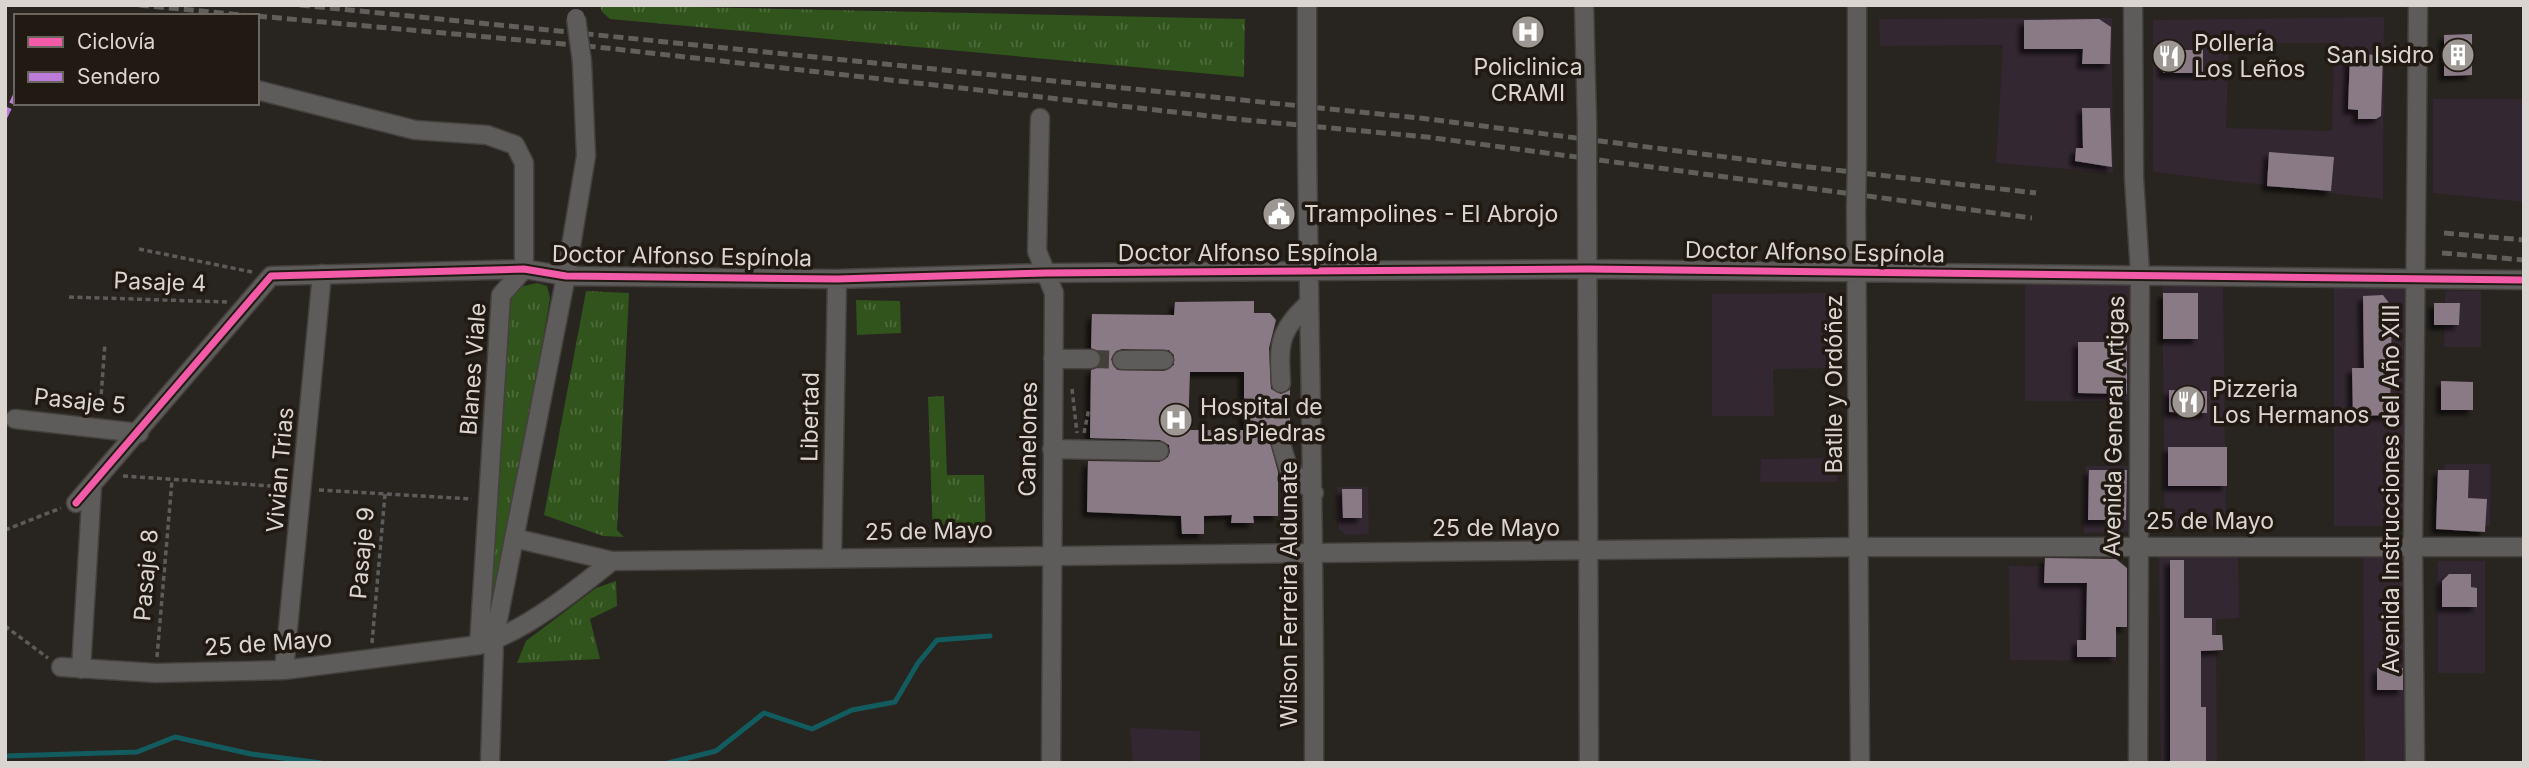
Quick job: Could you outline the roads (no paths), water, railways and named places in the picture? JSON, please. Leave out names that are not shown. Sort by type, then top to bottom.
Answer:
[{"type":"street","name":"Wilson Ferreira Aldunate","points":[[1307,5],[1307,305],[1315,554],[1314,763]]},
{"type":"street","points":[[1584,5],[1587,124],[1589,763]]},
{"type":"street","name":"Batlle y Ordóñez","points":[[1857,5],[1860,763]]},
{"type":"street","name":"Avenida General Artigas","points":[[2133,5],[2134,178],[2140,273],[2138,763]]},
{"type":"street","name":"Avenida Instrucciones del Año XIII","points":[[2415,763],[2413,546],[2418,5]]},
{"type":"street","points":[[490,763],[486,643],[514,538],[566,276],[586,156],[582,62],[575,12]]},
{"type":"street","points":[[259,91],[415,131],[487,135],[515,145],[524,163],[524,270]]},
{"type":"street","name":"Canelones","points":[[1040,118],[1037,251],[1054,293],[1051,763]]},
{"type":"street","name":"Doctor Alfonso Espínola","points":[[139,433],[271,276],[524,270],[566,276],[837,279],[1046,273],[1587,269],[2140,273],[2524,280]]},
{"type":"street","name":"Blanes Viale","points":[[486,643],[501,295],[524,270]]},
{"type":"street","name":"Vivian Trias","points":[[284,670],[322,274]]},
{"type":"street","name":"Libertad","points":[[832,556],[837,279]]},
{"type":"street","points":[[1280,383],[1282,337],[1288,323],[1307,305]]},
{"type":"street","points":[[1053,359],[1091,359]]},
{"type":"street","points":[[1122,360],[1164,360]]},
{"type":"street","name":"Pasaje 5","points":[[15,419],[139,433]]},
{"type":"street","points":[[76,503],[139,433]]},
{"type":"street","points":[[1280,444],[1288,467],[1314,493]]},
{"type":"street","points":[[1052,449],[1159,451]]},
{"type":"street","points":[[81,669],[92,485]]},
{"type":"street","points":[[514,538],[612,561]]},
{"type":"street","name":"25 de Mayo","points":[[61,667],[156,673],[284,670],[486,643],[581,586],[612,561],[832,556],[1587,552],[1860,547],[2524,547]]},
{"type":"waterway","points":[[668,763],[716,751],[764,713],[812,729],[852,710],[895,702],[918,663],[937,640],[990,636]]},
{"type":"waterway","points":[[5,756],[137,752],[175,737],[251,754],[321,763]]},
{"type":"tunnel","points":[[1091,359],[1122,360]]},
{"type":"tunnel","points":[[1281,383],[1281,444]]},
{"type":"railway","points":[[139,5],[231,14]]},
{"type":"railway","points":[[300,5],[1420,118],[2036,193]]},
{"type":"railway","points":[[259,16],[597,47],[1245,120],[1427,137],[2032,218]]},
{"type":"railway","points":[[2444,233],[2524,240]]},
{"type":"railway","points":[[2442,253],[2524,260]]},
{"type":"place","name":"Policlinica CRAMI","points":[[1528,32]]},
{"type":"place","name":"San Isidro","points":[[2458,55]]},
{"type":"place","name":"Pollería Los Leños","points":[[2169,56]]},
{"type":"place","name":"Trampolines - El Abrojo","points":[[1279,214]]},
{"type":"place","name":"Pizzeria Los Hermanos","points":[[2188,402]]},
{"type":"place","name":"Hospital de Las Piedras","points":[[1176,420]]}]
